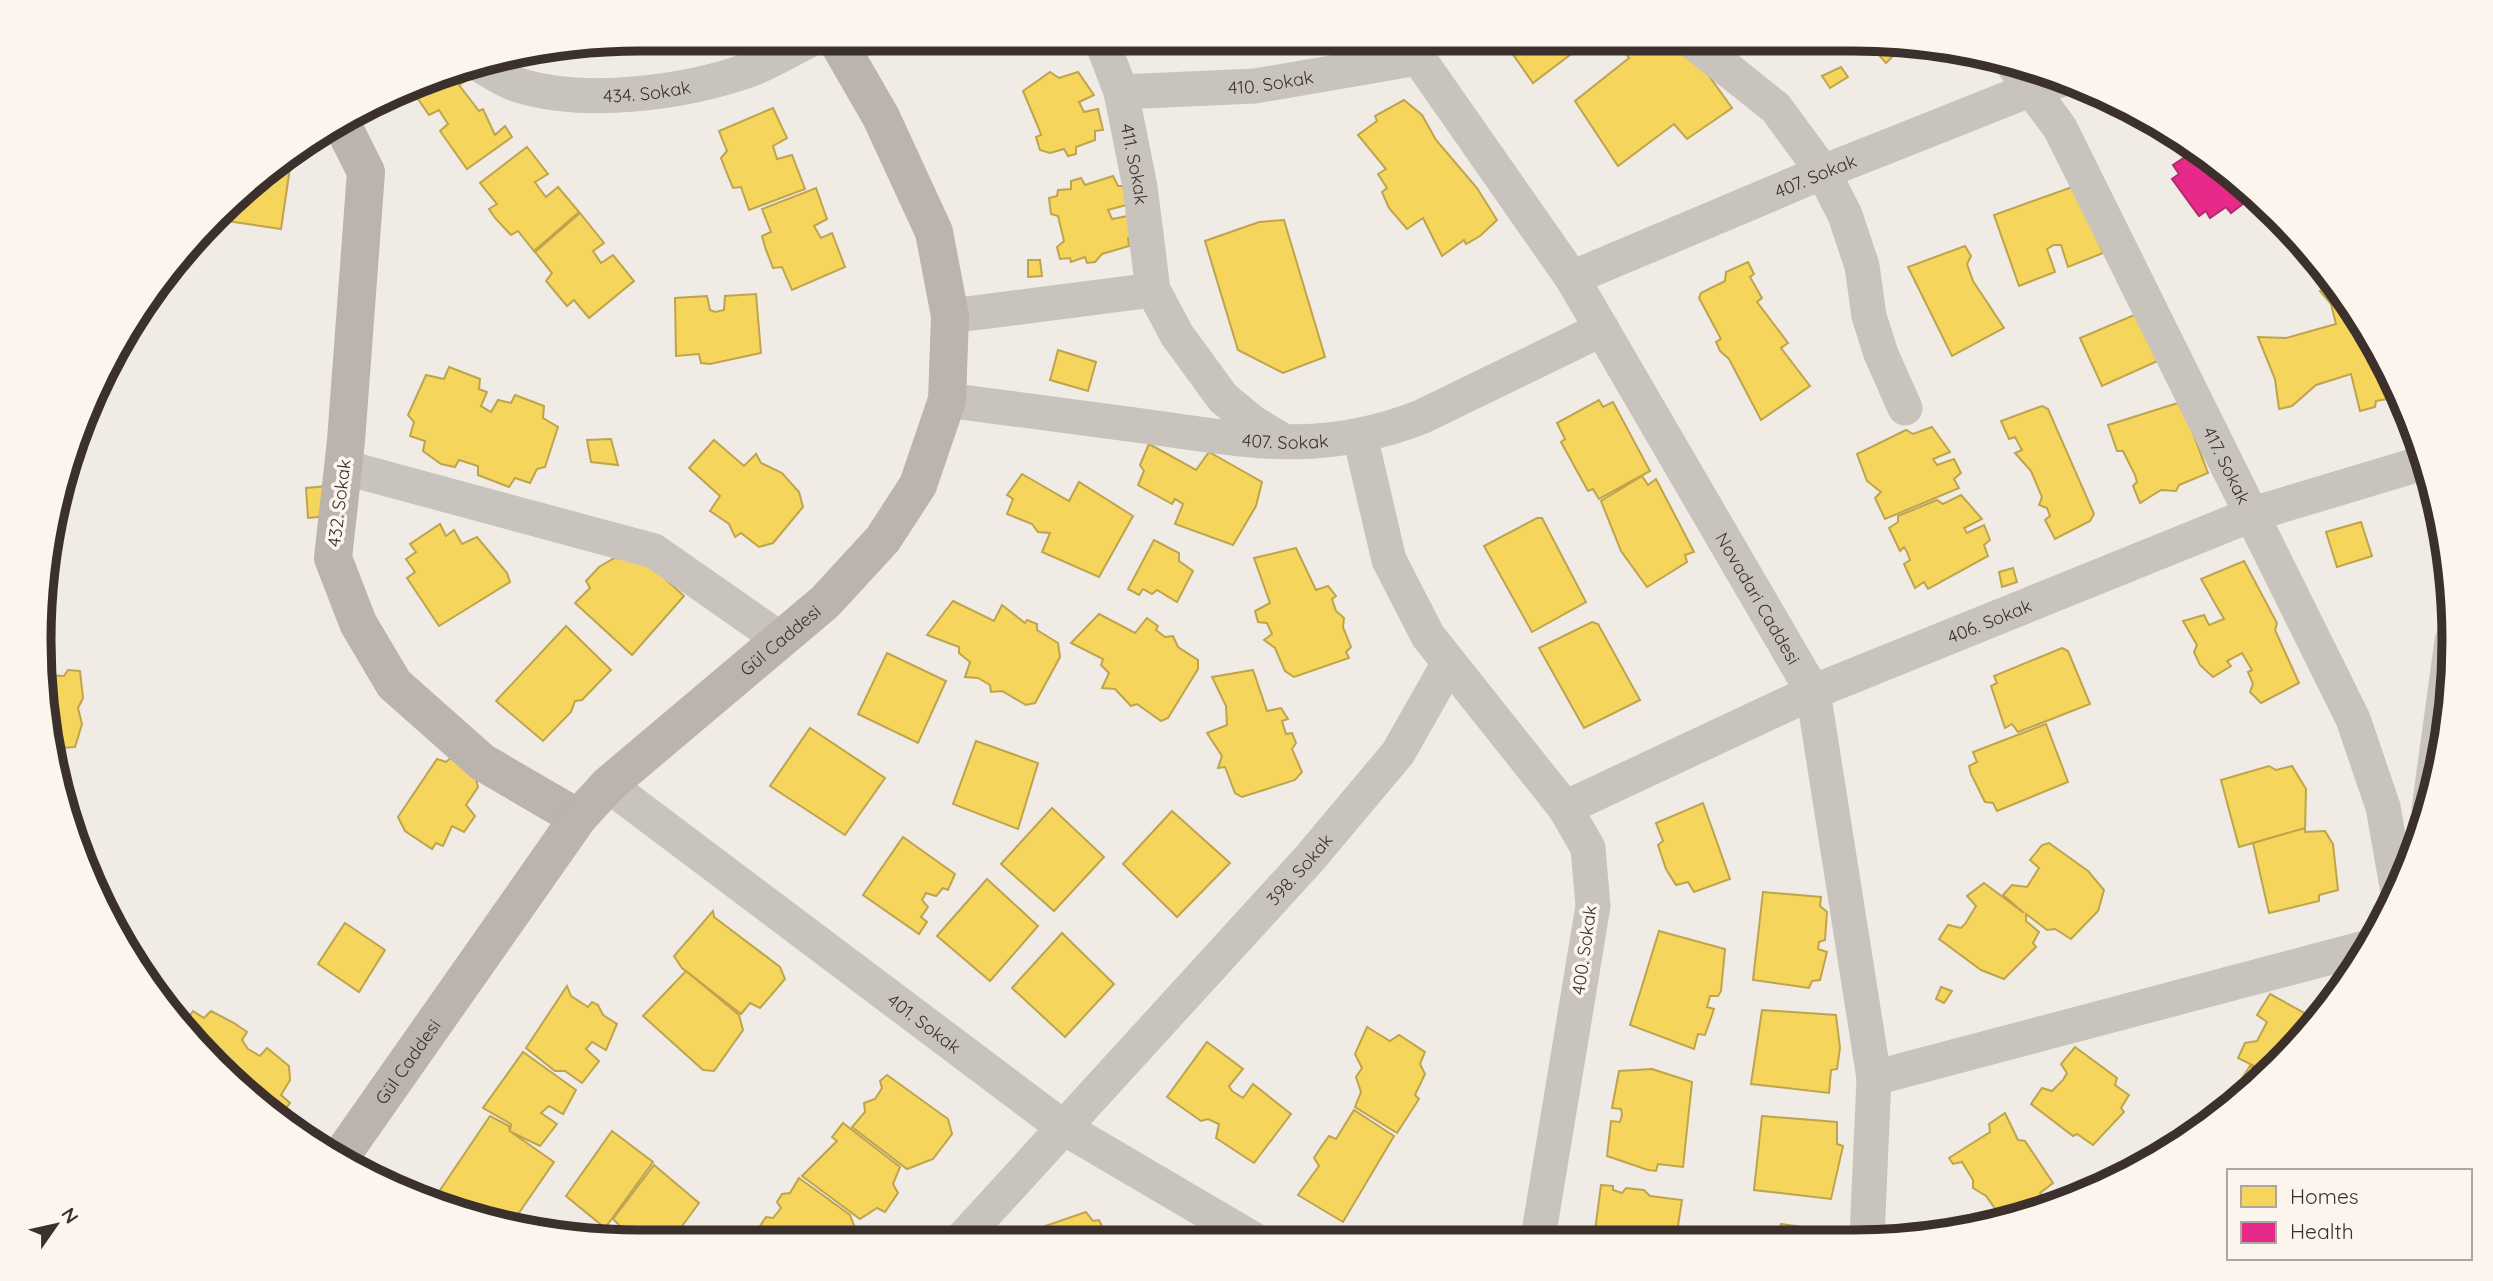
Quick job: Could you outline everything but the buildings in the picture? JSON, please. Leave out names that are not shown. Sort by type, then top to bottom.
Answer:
[{"type":"main road","name":"Gül Caddesi","points":[[345,1150],[578,818],[608,785],[825,602],[883,539],[918,485],[947,400],[950,316],[934,232],[881,117],[843,51]]},
{"type":"main road","name":"432. Sokak","points":[[345,130],[366,172],[343,467],[332,558],[358,623],[394,684],[482,762],[578,818]]},
{"type":"street","name":"434. Sokak","points":[[490,71],[515,85],[556,95],[599,95],[681,87],[750,69],[787,51]]},
{"type":"street","name":"411. Sokak","points":[[1106,51],[1121,92],[1140,187],[1153,290],[1190,355],[1223,398],[1252,422],[1289,444]]},
{"type":"street","name":"410. Sokak","points":[[1121,92],[1255,86],[1399,51]]},
{"type":"street","name":"Novadari Caddesi","points":[[1413,51],[1572,278],[1813,692],[1874,1077],[1867,1230]]},
{"type":"street","points":[[1705,51],[1776,108],[1823,172],[1844,215],[1862,266],[1869,316],[1905,408]]},
{"type":"street","name":"407. Sokak","points":[[1572,278],[1823,172],[2047,84]]},
{"type":"street","name":"417. Sokak","points":[[2047,84],[2060,128],[2353,719],[2383,807],[2394,872]]},
{"type":"street","points":[[950,316],[1153,290]]},
{"type":"street","name":"407. Sokak","points":[[947,400],[1289,444],[1360,436],[1421,417],[1602,329]]},
{"type":"street","points":[[1360,436],[1389,560],[1428,636],[1448,665]]},
{"type":"street","name":"406. Sokak","points":[[1564,808],[1813,692],[2253,514],[2415,465]]},
{"type":"street","points":[[343,467],[654,551],[780,639]]},
{"type":"street","name":"400. Sokak","points":[[1448,665],[1564,808],[1588,848],[1593,906],[1539,1230]]},
{"type":"street","name":"398. Sokak","points":[[970,1230],[1309,859],[1398,753],[1448,665]]},
{"type":"street","name":"401. Sokak","points":[[608,785],[1064,1128],[1238,1230]]},
{"type":"street","points":[[1874,1077],[2353,951]]}]
